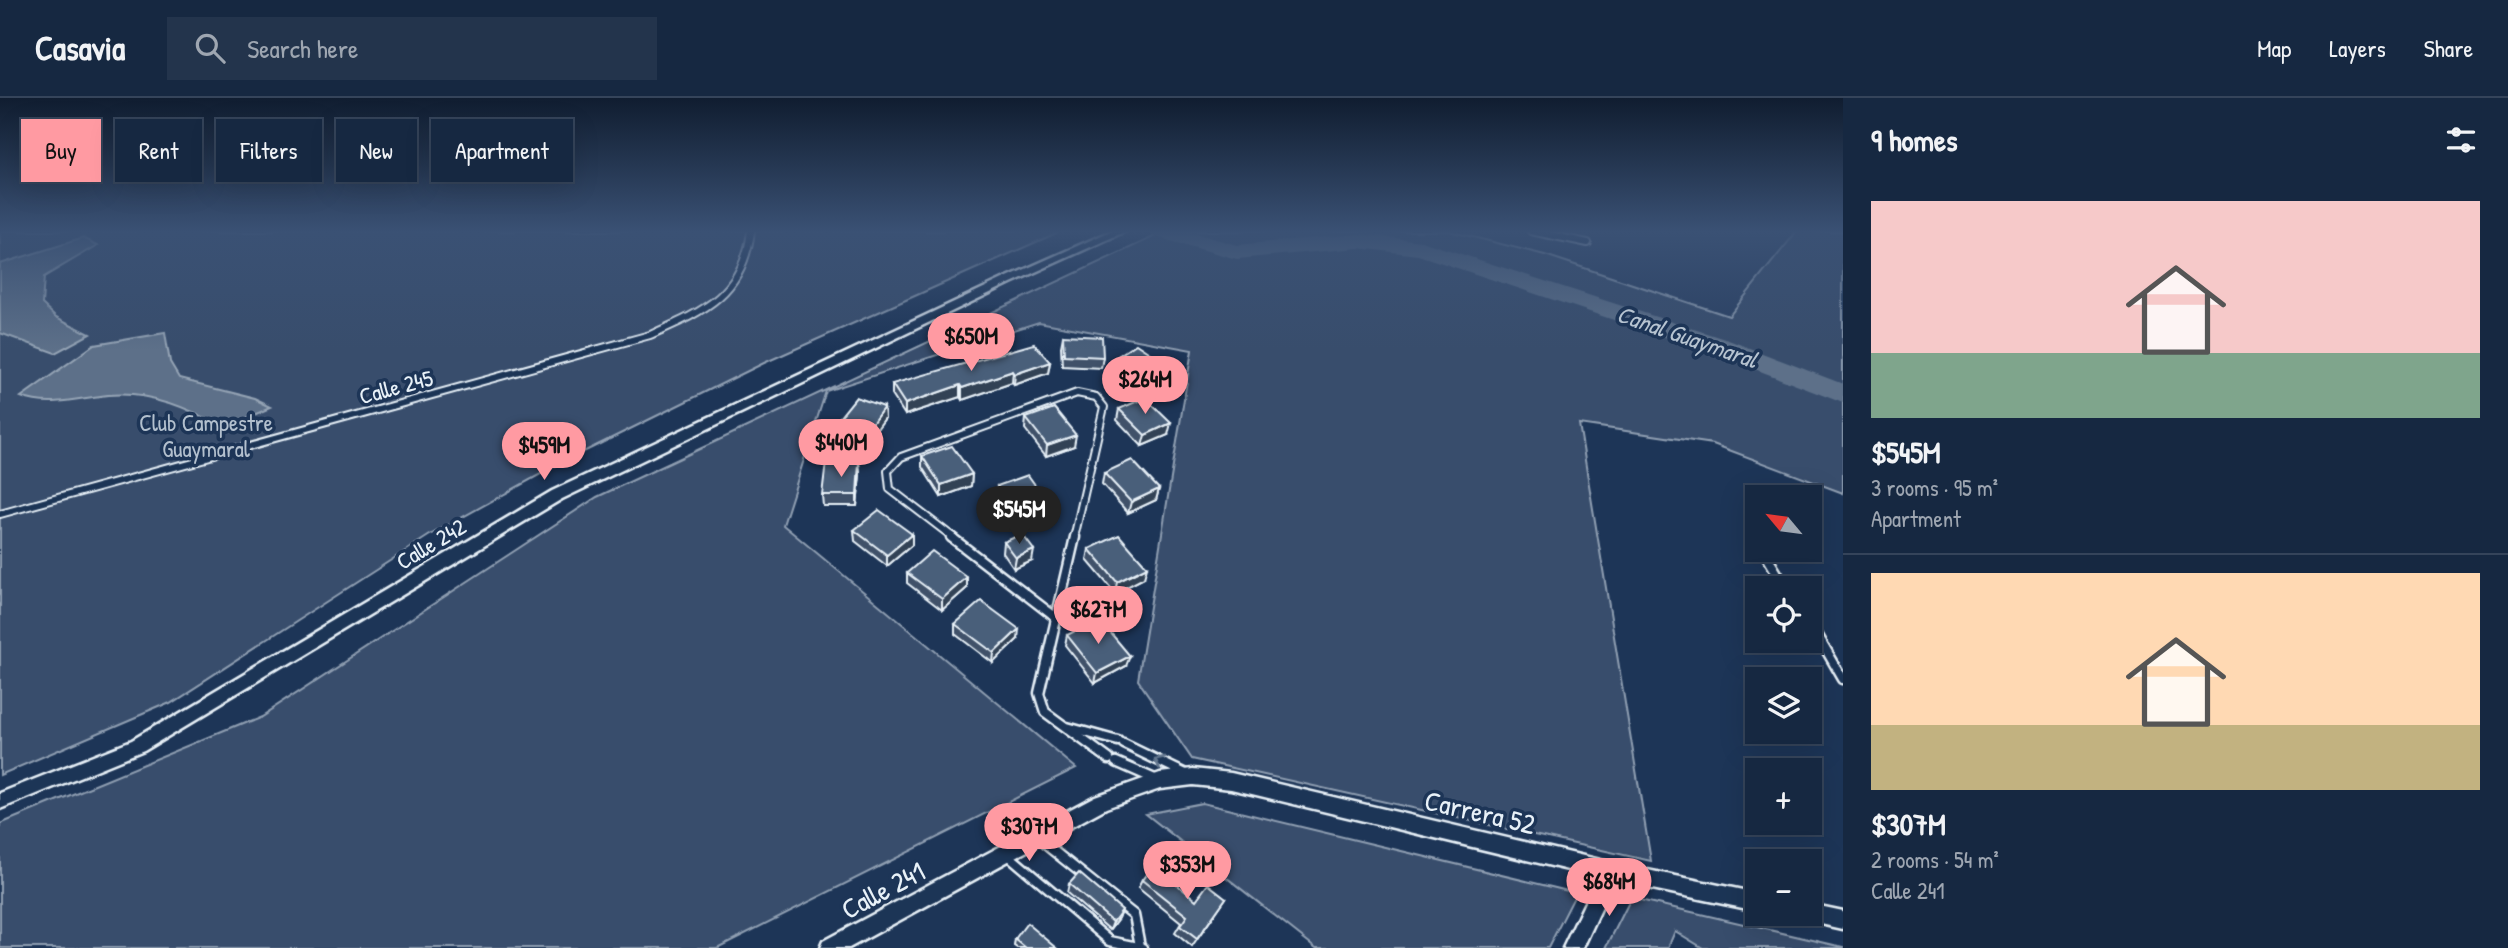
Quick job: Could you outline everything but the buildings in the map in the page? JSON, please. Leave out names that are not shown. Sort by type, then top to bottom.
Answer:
[{"type":"street","name":"Calle 242","points":[[0,801],[137,746],[557,495],[1031,271]]},
{"type":"street","name":"Calle 241","points":[[830,948],[1101,802],[1160,781],[1193,777],[1231,781]]},
{"type":"street","name":"Carrera 52","points":[[1231,781],[1609,871],[1745,899]]},
{"type":"street","points":[[1573,948],[1609,871]]},
{"type":"street","points":[[1822,916],[1843,920]]},
{"type":"lane","name":"Calle 245","points":[[0,514],[650,335],[701,312],[735,285],[743,271]]},
{"type":"lane","points":[[1055,617],[890,489],[888,471],[901,457],[1077,393],[1096,397],[1104,407],[1039,694],[1045,712],[1060,725],[1113,761],[1160,781]]},
{"type":"lane","points":[[1822,642],[1843,678]]},
{"type":"lane","points":[[1060,725],[1121,743],[1193,777]]},
{"type":"lane","points":[[1006,853],[1110,941],[1141,947],[1134,915],[1036,837]]},
{"type":"shaded area","points":[[0,271],[55,271],[44,277],[42,304],[56,317],[90,334],[55,353],[0,333]]},
{"type":"shaded area","points":[[1592,271],[1765,271],[1729,316]]},
{"type":"shaded area","points":[[165,333],[170,364],[179,379],[255,398],[272,406],[223,427],[182,407],[153,398],[123,394],[42,402],[21,397],[94,345]]},
{"type":"green space","name":"Club Campestre Guaymaral","points":[[0,271],[972,271],[764,363],[559,464],[430,535],[171,702],[0,775]]},
{"type":"green space","points":[[1081,271],[1592,271],[1729,316],[1765,271],[1843,271],[1843,493],[1713,444],[1579,424],[1651,861],[1192,759],[1138,680],[1192,350],[1039,322],[826,391],[783,525],[1076,768],[717,948],[0,948],[0,824],[260,717],[597,497]]},
{"type":"green space","points":[[1202,803],[1576,893],[1548,948],[1316,948],[1146,814]]},
{"type":"green space","points":[[1631,898],[1843,947],[1703,948],[1675,931],[1668,948],[1606,948]]},
{"type":"waterway","name":"Canal Guaymaral","points":[[1490,271],[1722,347],[1843,394]]}]
